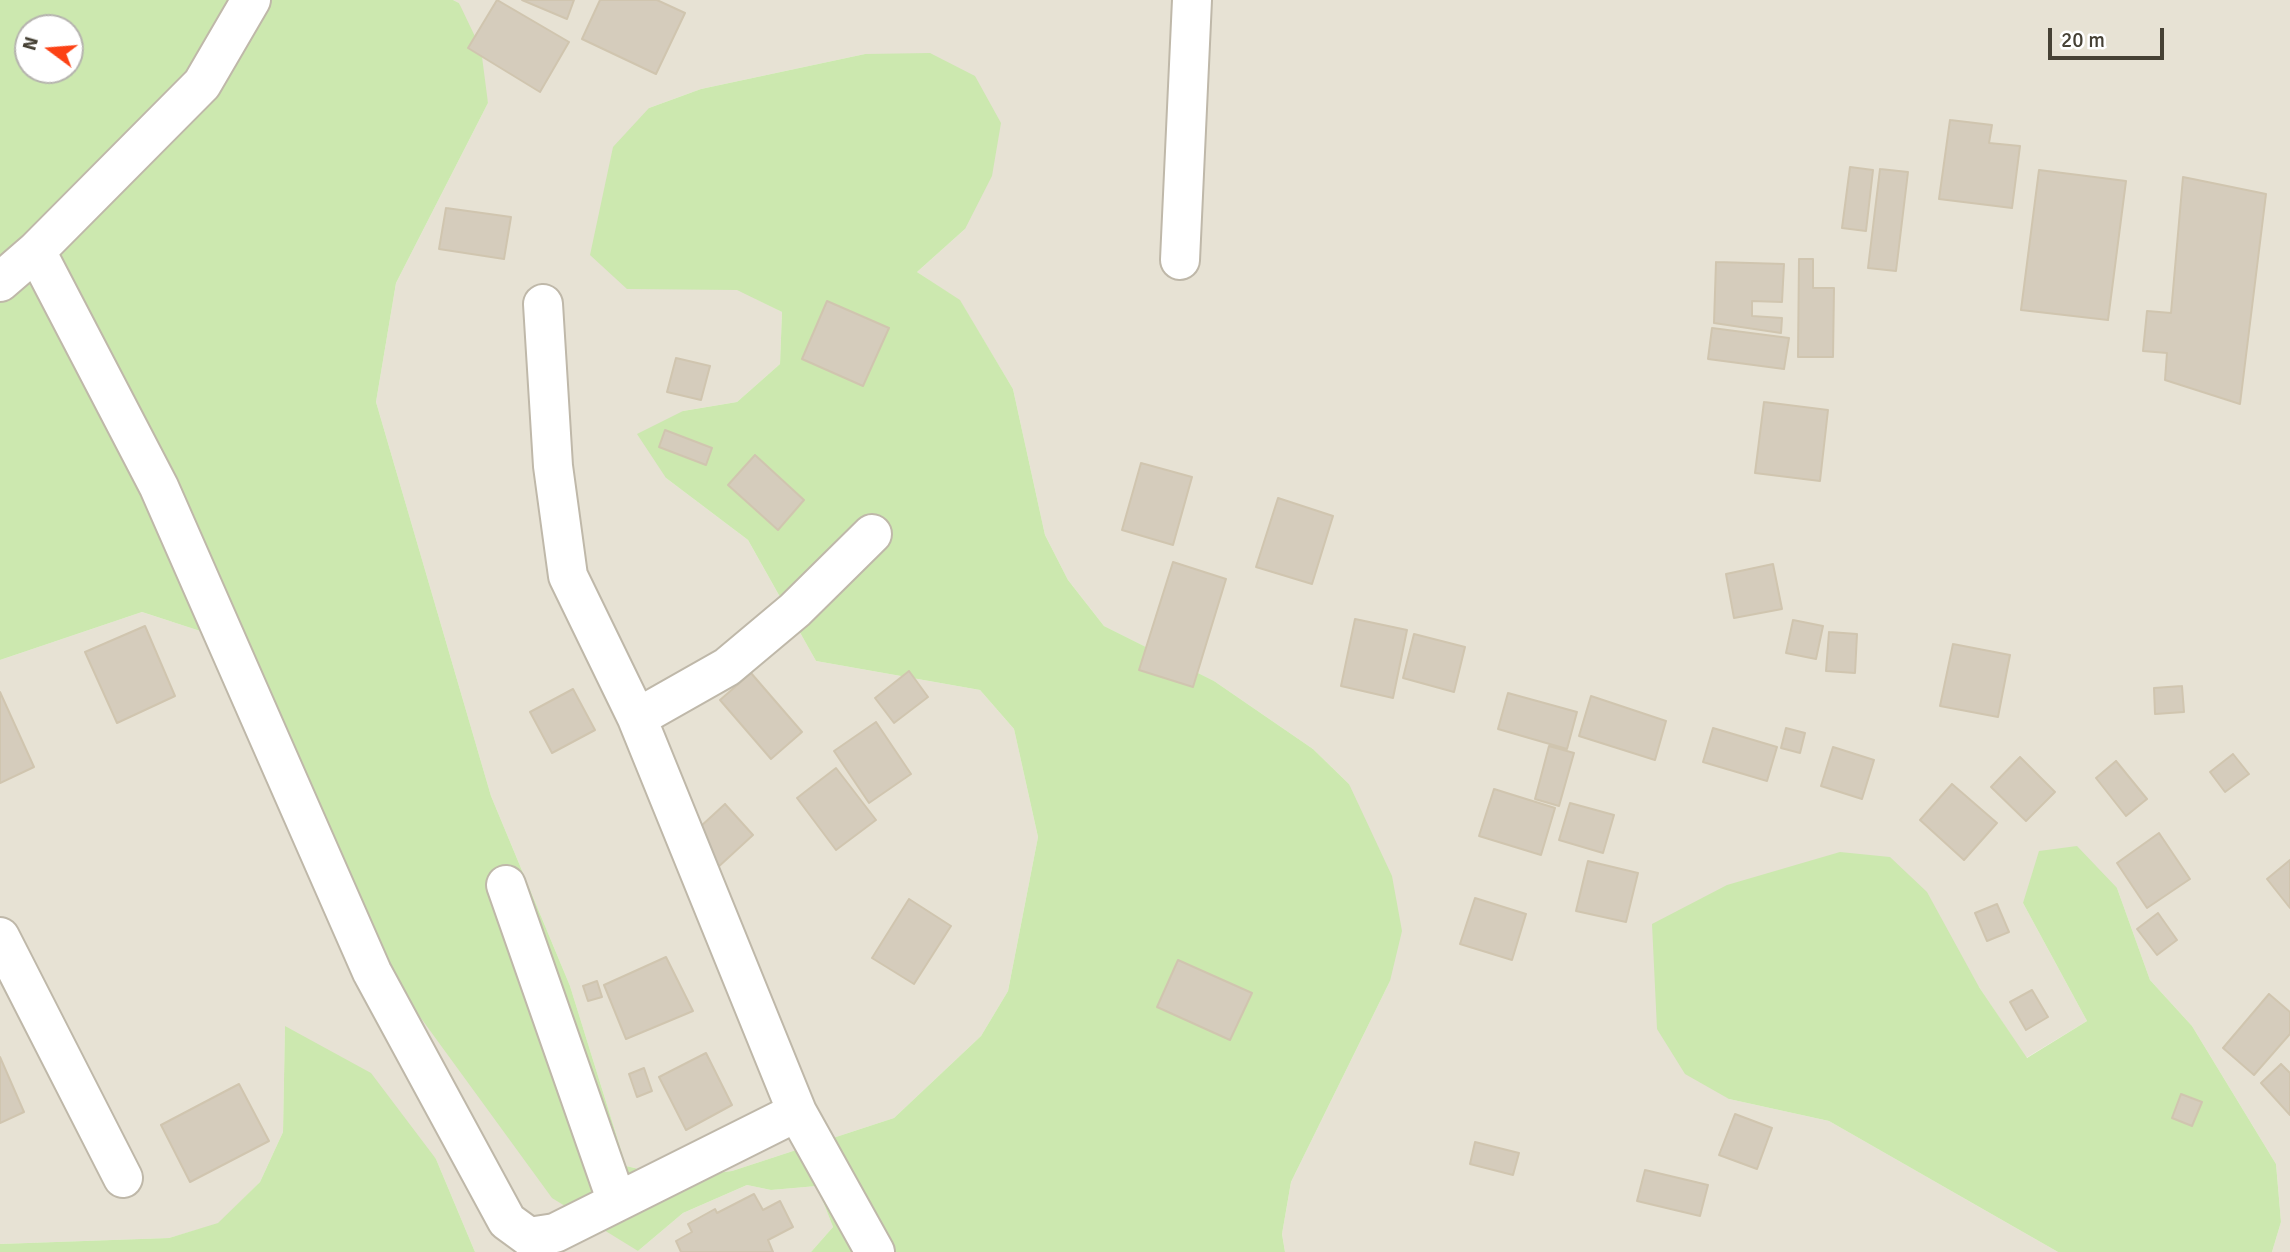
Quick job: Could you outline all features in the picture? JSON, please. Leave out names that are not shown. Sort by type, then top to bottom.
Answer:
[{"type":"street","points":[[0,282],[36,251],[202,83],[251,0]]},
{"type":"street","points":[[1180,260],[1192,0]]},
{"type":"street","points":[[36,251],[159,487],[372,972],[507,1221],[529,1237],[555,1233],[797,1112]]},
{"type":"street","points":[[544,304],[553,466],[568,576],[637,718],[797,1112],[875,1252]]},
{"type":"street","points":[[637,718],[727,667],[795,610],[873,534]]},
{"type":"street","points":[[506,885],[617,1202]]},
{"type":"street","points":[[0,937],[123,1178]]},
{"type":"shaded area","points":[[453,0],[2290,0],[2290,1252],[2272,1252],[2281,1222],[2276,1164],[2192,1026],[2150,980],[2117,888],[2023,903],[2087,1021],[2026,1058],[1979,987],[1729,1099],[1829,1121],[2058,1252],[1285,1252],[1282,1234],[1291,1182],[1390,981],[1349,784],[1313,749],[1214,681],[1104,626],[1068,580],[1045,535],[1013,389],[960,301],[917,272],[965,229],[865,54],[701,89],[649,108],[627,289],[737,289],[782,312],[780,364],[737,402],[683,411],[666,478],[748,540],[816,661],[980,690],[1014,729],[1038,837],[1008,991],[981,1036],[894,1118],[732,1171],[679,1178],[626,1166],[570,986],[491,796],[376,402],[396,283],[488,103],[459,3]]},
{"type":"shaded area","points":[[142,612],[237,643],[638,1251],[683,1213],[747,1185],[771,1190],[817,1186],[833,1227],[811,1252],[475,1252],[436,1159],[285,1027],[283,1132],[260,1182],[218,1224],[169,1238],[0,1244],[0,660]]},
{"type":"green space","points":[[0,0],[453,0],[459,3],[481,49],[488,103],[396,283],[376,402],[491,796],[570,986],[626,1166],[678,1178],[732,1171],[894,1118],[981,1036],[1008,991],[1038,837],[1014,729],[980,690],[816,661],[748,540],[666,478],[637,434],[683,411],[737,402],[780,364],[782,312],[737,290],[627,289],[590,255],[613,147],[649,108],[701,89],[865,54],[930,53],[975,76],[1001,123],[992,176],[965,229],[917,272],[960,300],[1013,389],[1045,535],[1068,580],[1104,626],[1214,681],[1313,749],[1349,784],[1392,876],[1402,931],[1390,981],[1291,1182],[1282,1234],[1285,1252],[811,1252],[833,1227],[817,1186],[771,1190],[747,1185],[683,1213],[638,1251],[552,1198],[356,929],[237,643],[142,612],[0,660]]},
{"type":"green space","points":[[2077,846],[2117,888],[2150,980],[2192,1026],[2276,1164],[2281,1222],[2272,1252],[2058,1252],[1829,1121],[1729,1099],[1685,1074],[1657,1029],[1652,924],[1727,885],[1840,852],[1890,857],[1927,892],[1979,987],[2027,1058],[2087,1021],[2023,903],[2039,851]]},
{"type":"green space","points":[[285,1026],[371,1073],[436,1159],[475,1252],[0,1252],[0,1244],[169,1238],[218,1223],[260,1182],[283,1132]]},
{"type":"building","points":[[497,0],[569,42],[540,92],[468,48]]},
{"type":"building","points":[[522,0],[574,0],[567,19]]},
{"type":"building","points":[[600,0],[657,0],[685,13],[656,74],[582,39]]},
{"type":"building","points":[[1950,120],[1992,125],[1989,143],[2020,146],[2012,208],[1939,199]]},
{"type":"building","points":[[1850,167],[1873,170],[1866,231],[1842,228]]},
{"type":"building","points":[[1880,169],[1908,172],[1896,271],[1868,268]]},
{"type":"building","points":[[2039,170],[2126,181],[2108,320],[2021,310]]},
{"type":"building","points":[[2183,177],[2266,194],[2240,404],[2165,380],[2167,353],[2143,351],[2147,311],[2171,313]]},
{"type":"building","points":[[446,208],[511,217],[504,259],[439,249]]},
{"type":"building","points":[[1799,259],[1813,259],[1813,288],[1834,288],[1833,357],[1798,357]]},
{"type":"building","points":[[1716,262],[1784,264],[1782,302],[1752,301],[1752,316],[1782,318],[1781,333],[1714,323]]},
{"type":"building","points":[[827,301],[889,328],[863,386],[802,359]]},
{"type":"building","points":[[1712,328],[1789,338],[1784,369],[1708,359]]},
{"type":"building","points":[[676,358],[710,366],[701,400],[667,392]]},
{"type":"building","points":[[1764,402],[1828,410],[1820,481],[1755,473]]},
{"type":"building","points":[[665,430],[712,448],[706,465],[659,447]]},
{"type":"building","points":[[755,455],[804,500],[778,530],[728,485]]},
{"type":"building","points":[[1141,463],[1192,477],[1173,545],[1122,530]]},
{"type":"building","points":[[1278,498],[1333,516],[1312,584],[1256,567]]},
{"type":"building","points":[[1173,562],[1226,579],[1193,687],[1139,670]]},
{"type":"building","points":[[1773,564],[1782,609],[1734,618],[1726,574]]},
{"type":"building","points":[[1355,619],[1407,630],[1393,698],[1341,686]]},
{"type":"building","points":[[1793,620],[1823,626],[1816,659],[1786,653]]},
{"type":"building","points":[[145,626],[175,696],[117,723],[85,652]]},
{"type":"building","points":[[1829,632],[1857,634],[1855,673],[1826,671]]},
{"type":"building","points":[[1414,634],[1465,647],[1454,692],[1403,678]]},
{"type":"building","points":[[1953,644],[2010,655],[1998,717],[1940,706]]},
{"type":"building","points":[[909,671],[928,697],[894,723],[875,698]]},
{"type":"building","points":[[751,673],[802,732],[771,759],[720,700]]},
{"type":"building","points":[[2182,686],[2184,712],[2155,714],[2154,688]]},
{"type":"building","points":[[573,689],[595,730],[552,753],[530,712]]},
{"type":"building","points":[[0,692],[34,767],[0,783]]},
{"type":"building","points":[[1508,693],[1577,712],[1567,749],[1498,729]]},
{"type":"building","points":[[1591,696],[1666,721],[1655,760],[1579,736]]},
{"type":"building","points":[[876,722],[911,774],[869,803],[834,751]]},
{"type":"building","points":[[1713,728],[1777,747],[1767,781],[1703,762]]},
{"type":"building","points":[[1786,728],[1805,733],[1800,753],[1781,748]]},
{"type":"building","points":[[1549,746],[1574,753],[1559,806],[1535,799]]},
{"type":"building","points":[[1833,747],[1874,760],[1862,799],[1821,786]]},
{"type":"building","points":[[2233,754],[2249,774],[2225,792],[2210,772]]},
{"type":"building","points":[[2020,757],[2055,792],[2026,821],[1991,787]]},
{"type":"building","points":[[2116,761],[2147,799],[2126,816],[2096,778]]},
{"type":"building","points":[[836,768],[876,820],[836,850],[797,798]]},
{"type":"building","points":[[1952,784],[1997,823],[1964,860],[1920,820]]},
{"type":"building","points":[[1494,789],[1555,808],[1541,855],[1479,836]]},
{"type":"building","points":[[1570,803],[1614,815],[1603,853],[1559,840]]},
{"type":"building","points":[[725,804],[753,835],[716,869],[688,838]]},
{"type":"building","points":[[2159,833],[2190,879],[2147,908],[2117,863]]},
{"type":"building","points":[[2290,860],[2290,908],[2267,879]]},
{"type":"building","points":[[1588,861],[1638,873],[1626,922],[1576,911]]},
{"type":"building","points":[[1475,898],[1526,914],[1512,960],[1460,944]]},
{"type":"building","points":[[909,899],[951,926],[914,984],[872,958]]},
{"type":"building","points":[[1997,904],[2009,932],[1987,941],[1975,913]]},
{"type":"building","points":[[2158,913],[2177,940],[2157,955],[2137,929]]},
{"type":"building","points":[[666,957],[693,1011],[626,1039],[604,985]]},
{"type":"building","points":[[1178,960],[1252,993],[1230,1040],[1157,1007]]},
{"type":"building","points":[[597,981],[602,997],[588,1001],[583,986]]},
{"type":"building","points":[[2032,990],[2048,1017],[2026,1030],[2010,1002]]},
{"type":"building","points":[[2269,994],[2290,1012],[2290,1034],[2254,1075],[2223,1048]]},
{"type":"building","points":[[706,1053],[732,1105],[686,1130],[659,1077]]},
{"type":"building","points":[[0,1057],[24,1112],[0,1123]]},
{"type":"building","points":[[2281,1064],[2290,1073],[2290,1115],[2261,1083]]},
{"type":"building","points":[[644,1068],[652,1091],[637,1097],[629,1074]]},
{"type":"building","points":[[239,1084],[269,1141],[190,1182],[161,1125]]},
{"type":"building","points":[[2181,1094],[2202,1102],[2192,1126],[2172,1118]]},
{"type":"building","points":[[1735,1114],[1772,1128],[1757,1169],[1719,1155]]},
{"type":"building","points":[[1475,1142],[1519,1153],[1513,1175],[1470,1164]]},
{"type":"building","points":[[1645,1170],[1708,1185],[1700,1216],[1637,1201]]},
{"type":"building","points":[[754,1194],[763,1210],[780,1201],[793,1227],[768,1240],[773,1252],[681,1252],[676,1241],[692,1232],[688,1224],[715,1209],[717,1213]]}]
